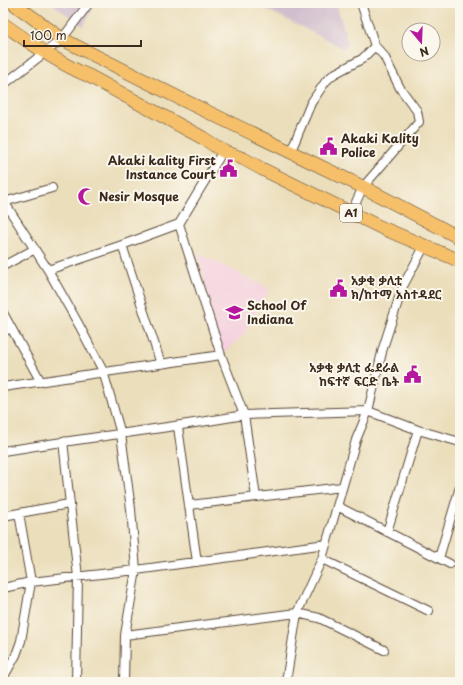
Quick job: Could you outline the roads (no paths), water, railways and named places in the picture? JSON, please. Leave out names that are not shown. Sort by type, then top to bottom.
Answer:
[{"type":"main road","name":"A1","points":[[13,3],[62,39],[179,98],[292,151],[460,238]]},
{"type":"main road","name":"A1","points":[[3,24],[45,53],[203,138],[223,151],[244,159],[380,227],[460,261]]},
{"type":"main road","points":[[3,29],[31,43],[62,39]]},
{"type":"street","points":[[3,85],[62,39],[89,3]]},
{"type":"street","points":[[351,213],[363,187],[419,122],[417,110],[400,88],[384,56],[375,46],[361,3]]},
{"type":"street","points":[[292,151],[312,103],[326,81],[334,74],[362,59],[375,46]]},
{"type":"street","points":[[48,270],[179,224],[223,151]]},
{"type":"street","points":[[52,188],[4,201],[48,270],[103,371],[121,434],[131,509],[136,570],[125,635],[124,682]]},
{"type":"street","points":[[179,224],[221,355],[244,415],[256,497]]},
{"type":"street","points":[[122,245],[161,364]]},
{"type":"street","points":[[286,682],[297,613],[322,559],[356,440],[368,411],[383,348],[403,286],[424,245]]},
{"type":"street","points":[[3,266],[35,249]]},
{"type":"street","points":[[3,313],[41,382]]},
{"type":"street","points":[[3,332],[11,328]]},
{"type":"street","points":[[3,387],[103,371],[221,355]]},
{"type":"street","points":[[3,451],[63,441],[178,427],[244,415],[368,411],[418,430],[460,442]]},
{"type":"street","points":[[178,427],[197,562]]},
{"type":"street","points":[[387,532],[418,430]]},
{"type":"street","points":[[63,441],[78,577],[76,682]]},
{"type":"street","points":[[190,505],[342,487]]},
{"type":"street","points":[[439,558],[460,487]]},
{"type":"street","points":[[3,516],[69,504]]},
{"type":"street","points":[[338,506],[450,564]]},
{"type":"street","points":[[3,678],[12,664],[21,641],[31,582],[19,513]]},
{"type":"street","points":[[3,588],[31,582],[136,570],[326,544]]},
{"type":"street","points":[[322,559],[429,611]]},
{"type":"street","points":[[125,635],[297,613],[319,618],[384,650]]},
{"type":"place","name":"Akaki Kality Police","points":[[328,146]]},
{"type":"place","name":"Akaki kality First Instance Court","points":[[229,168]]},
{"type":"place","name":"Nesir Mosque","points":[[86,197]]},
{"type":"place","name":"አቃቂ ቃሊቲ ክ/ከተማ አስተዳደር","points":[[338,288]]},
{"type":"place","name":"School Of Indiana","points":[[234,313]]},
{"type":"place","name":"አቃቂ ቃሊቲ ፌደራል ከፍተኛ ፍርድ ቤት","points":[[412,375]]}]
